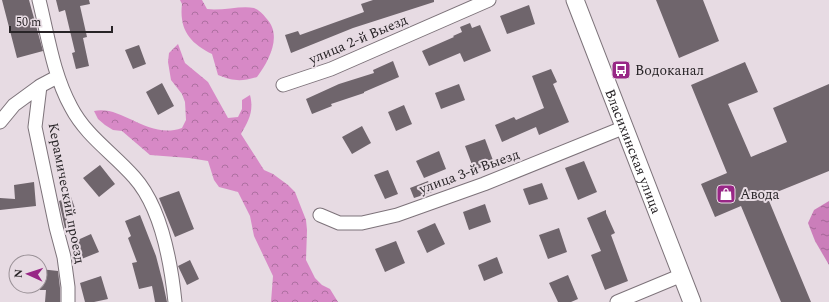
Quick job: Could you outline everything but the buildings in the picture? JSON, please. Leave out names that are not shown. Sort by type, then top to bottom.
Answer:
[{"type":"street","points":[[39,0],[57,77],[71,108],[99,144],[134,177],[145,193],[153,210],[164,238],[173,283],[174,302]]},
{"type":"street","name":"улица 2-й Выезд","points":[[284,85],[338,66],[489,0]]},
{"type":"street","name":"Власихинская улица","points":[[575,0],[692,302]]},
{"type":"street","points":[[0,122],[14,105],[40,86],[57,77]]},
{"type":"street","name":"Керамический проезд","points":[[40,86],[35,127],[56,227],[64,257],[68,287],[68,302]]},
{"type":"street","name":"улица 3-й Выезд","points":[[320,215],[340,223],[362,223],[397,215],[484,184],[625,127]]},
{"type":"street","points":[[616,302],[682,275]]},
{"type":"green space","points":[[180,0],[202,0],[207,9],[249,7],[256,9],[262,14],[271,25],[274,40],[270,56],[257,77],[246,80],[237,80],[228,79],[218,75],[212,54],[204,50],[192,40],[184,28],[182,21],[182,4]]},
{"type":"green space","points":[[178,44],[185,63],[208,82],[228,118],[238,117],[242,109],[242,100],[250,95],[251,111],[241,134],[264,170],[273,174],[295,192],[306,220],[306,260],[315,278],[322,285],[330,289],[338,302],[271,302],[273,276],[254,236],[250,216],[238,192],[219,187],[214,180],[208,161],[150,155],[122,131],[113,130],[98,119],[94,111],[105,110],[158,130],[182,128],[186,120],[185,102],[182,94],[171,80],[168,62],[169,53]]},
{"type":"water","points":[[829,201],[829,265],[815,241],[808,223],[814,210]]},
{"type":"place","name":"Водоканал","points":[[621,70]]},
{"type":"place","name":"Авода","points":[[726,194]]}]
